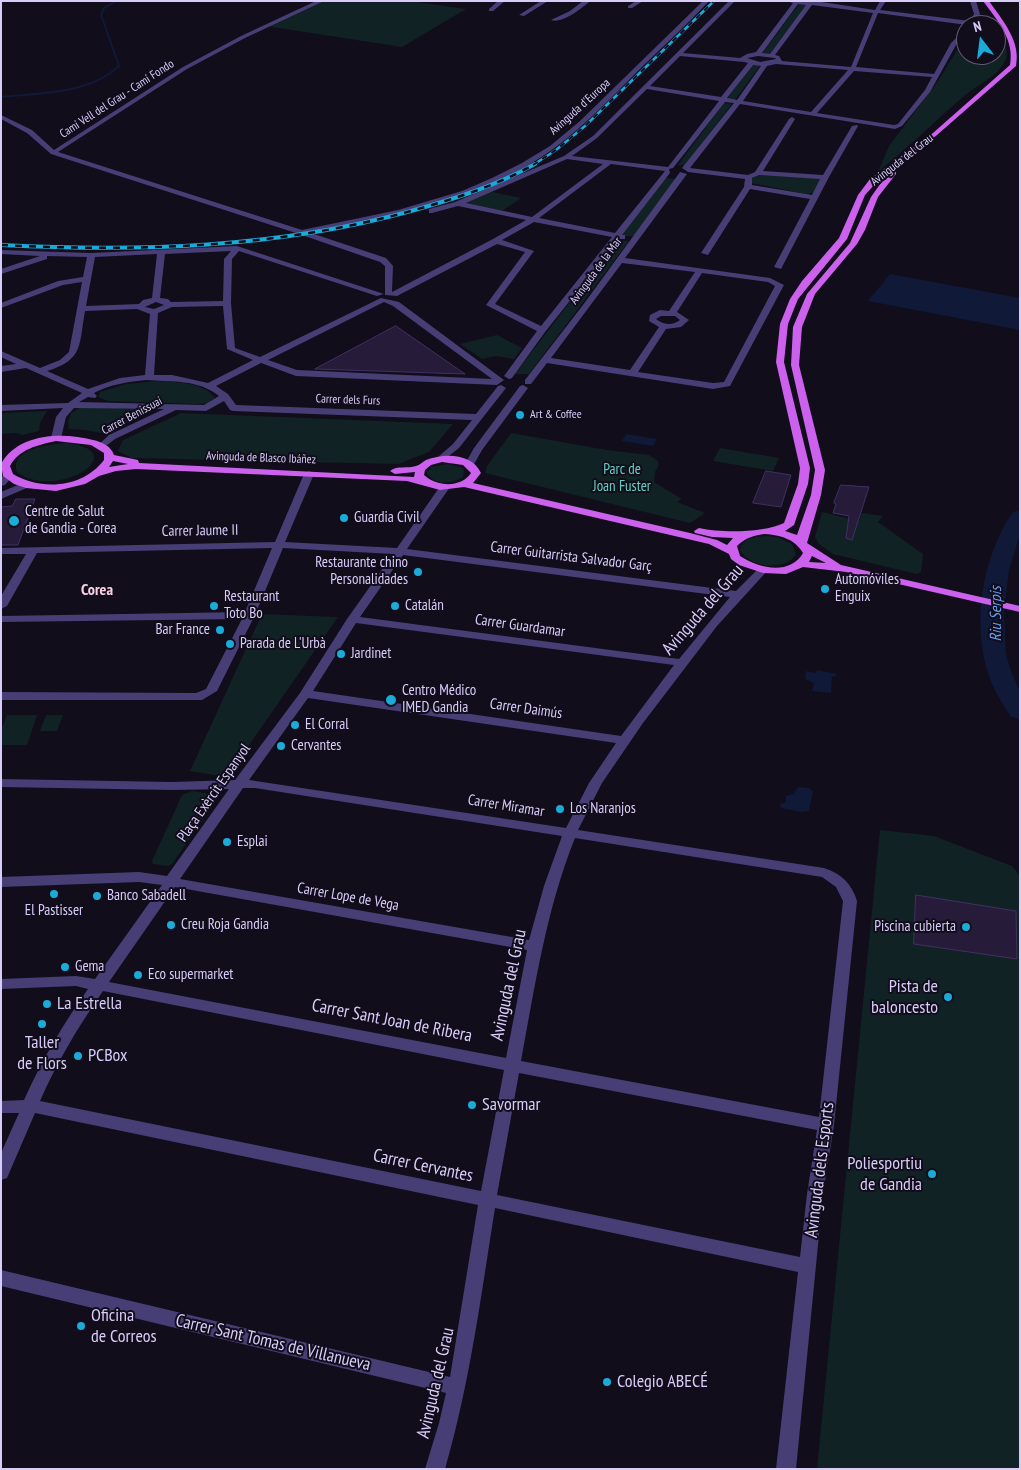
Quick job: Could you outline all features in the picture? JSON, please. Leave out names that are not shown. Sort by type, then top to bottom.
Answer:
[{"type":"main road","name":"Avinguda del Grau","points":[[774,532],[789,525],[803,484],[805,468],[780,362],[782,334],[787,315],[805,283],[843,239],[862,195],[873,181],[935,134],[1013,66],[1016,55],[1015,46],[986,1]]},
{"type":"main road","points":[[994,1],[1014,29]]},
{"type":"main road","name":"Avinguda del Grau","points":[[800,564],[806,559],[808,553],[802,537],[817,487],[820,470],[795,365],[794,349],[797,330],[806,302],[817,285],[850,248],[857,237],[872,199],[884,182],[964,119],[1020,70]]},
{"type":"main road","points":[[25,485],[4,475],[4,460],[27,446],[56,438],[82,439],[102,446],[108,457],[103,469],[96,474]]},
{"type":"main road","name":"Avinguda de Blasco Ibáñez","points":[[108,457],[138,463],[259,468],[386,472],[420,469]]},
{"type":"main road","points":[[425,482],[419,476],[420,469],[428,462],[441,459],[457,460],[470,464],[476,473],[474,477],[463,484]]},
{"type":"main road","name":"Avinguda de Blasco Ibáñez","points":[[25,485],[42,487],[60,486],[86,480],[96,474],[115,468],[136,466],[407,478],[445,487]]},
{"type":"main road","points":[[474,477],[712,534],[743,535],[757,532],[774,532],[793,537],[841,568]]},
{"type":"main road","points":[[445,487],[463,484],[713,542],[732,552],[740,561],[763,570],[784,570],[800,564],[841,568],[1020,609]]},
{"type":"main road","points":[[732,552],[732,546],[743,535]]},
{"type":"street","name":"Camí Vell del Grau - Camí Fondo","points":[[53,153],[186,68],[243,37],[320,1]]},
{"type":"street","points":[[522,15],[546,1]]},
{"type":"street","points":[[554,20],[572,12],[587,1]]},
{"type":"street","points":[[630,7],[640,1]]},
{"type":"street","points":[[406,217],[458,204],[566,157],[595,137],[732,1]]},
{"type":"street","points":[[789,1],[811,2],[956,22]]},
{"type":"street","points":[[812,114],[854,67],[876,12],[883,1]]},
{"type":"street","points":[[973,1],[976,15]]},
{"type":"street","points":[[491,10],[499,2]]},
{"type":"street","name":"Avinguda d'Europa","points":[[302,232],[372,218],[418,206],[494,180],[522,166],[553,147],[580,125],[702,2]]},
{"type":"street","points":[[758,54],[797,2]]},
{"type":"street","points":[[745,58],[751,63],[765,64],[776,59],[811,2]]},
{"type":"street","points":[[645,87],[892,127],[899,126],[919,104],[956,41]]},
{"type":"street","points":[[680,52],[745,58],[758,54],[776,59],[937,74]]},
{"type":"street","name":"Avinguda de la Mar","points":[[441,459],[456,446],[502,381],[751,63]]},
{"type":"street","name":"Avinguda de la Mar","points":[[470,464],[477,450],[525,385],[547,360],[765,64]]},
{"type":"street","points":[[1,117],[21,125],[41,140],[53,153]]},
{"type":"street","points":[[705,253],[748,182],[758,173],[792,119]]},
{"type":"street","points":[[778,267],[855,126]]},
{"type":"street","name":"Camí Vell del Grau - Camí Fondo","points":[[53,153],[384,260],[389,264],[386,295]]},
{"type":"street","points":[[566,157],[686,171],[748,182],[814,198]]},
{"type":"street","points":[[209,386],[496,241],[533,219],[610,162]]},
{"type":"street","points":[[758,173],[825,178]]},
{"type":"street","points":[[458,204],[636,239]]},
{"type":"street","points":[[496,241],[530,251],[490,305],[542,330]]},
{"type":"street","points":[[1,252],[91,256],[237,248],[386,295],[502,381],[514,390],[525,385],[522,378],[502,381],[296,373],[231,349],[227,303],[228,259],[237,248]]},
{"type":"street","points":[[156,300],[162,252]]},
{"type":"street","points":[[1,272],[49,254]]},
{"type":"street","points":[[41,370],[61,363],[69,358],[73,352],[91,256]]},
{"type":"street","points":[[547,360],[713,386],[727,384],[779,287],[779,283],[773,281],[620,260]]},
{"type":"street","points":[[672,313],[700,271]]},
{"type":"street","points":[[1,306],[61,283],[86,279]]},
{"type":"street","points":[[362,289],[386,295]]},
{"type":"street","points":[[80,309],[141,306],[146,302],[156,300],[165,301],[169,305]]},
{"type":"street","points":[[141,306],[144,310],[154,312],[164,310],[169,305],[227,303]]},
{"type":"street","points":[[149,378],[154,312]]},
{"type":"street","points":[[660,313],[672,313],[681,315],[685,320],[676,326],[664,326],[652,321],[653,316],[660,313]]},
{"type":"street","points":[[633,373],[664,326]]},
{"type":"street","points":[[1,354],[88,392],[102,404]]},
{"type":"street","points":[[1,369],[28,365]]},
{"type":"street","points":[[56,438],[62,417],[69,404],[88,392],[116,383],[149,378],[185,380],[209,386],[225,396],[233,408]]},
{"type":"street","points":[[1,408],[102,404],[206,408],[225,396]]},
{"type":"street","name":"Carrer Benissuai","points":[[102,446],[112,438],[174,408]]},
{"type":"street","name":"Carrer dels Furs","points":[[206,408],[478,417]]},
{"type":"street","points":[[1,696],[198,697],[208,693],[214,687],[249,615],[309,474]]},
{"type":"street","points":[[1,496],[25,485]]},
{"type":"street","points":[[353,619],[445,487]]},
{"type":"street","name":"Carrer Jaume II","points":[[1,551],[278,545],[400,551]]},
{"type":"street","points":[[1,606],[34,550]]},
{"type":"street","name":"Carrer Guitarrista Salvador Garç","points":[[400,551],[738,594]]},
{"type":"street","name":"Avinguda del Grau","points":[[435,1469],[458,1387],[488,1199],[535,946],[563,850],[571,832],[623,740],[682,662],[738,594],[763,570]]},
{"type":"street","points":[[1,619],[249,615]]},
{"type":"street","name":"Carrer Guardamar","points":[[353,619],[682,662]]},
{"type":"street","name":"Plaça Exèrcit Espanyol","points":[[1,1173],[55,1053],[98,985],[305,694],[353,619]]},
{"type":"street","name":"Carrer Daimús","points":[[305,694],[623,740]]},
{"type":"street","name":"Carrer Miramar","points":[[1,783],[172,786],[217,786],[240,783],[274,786],[571,832],[834,876]]},
{"type":"street","name":"Avinguda dels Esports","points":[[786,1469],[815,1194],[826,1125],[850,901],[845,887],[834,876]]},
{"type":"street","name":"Carrer Lope de Vega","points":[[1,882],[133,877],[155,879],[535,946]]},
{"type":"street","name":"Carrer Sant Joan de Ribera","points":[[1,984],[76,981],[826,1125]]},
{"type":"street","name":"Carrer Cervantes","points":[[1,1107],[30,1106],[808,1266]]},
{"type":"street","name":"Carrer Sant Tomas de Villanueva","points":[[1,1278],[458,1387]]},
{"type":"green space","points":[[321,1],[409,1],[466,9],[402,47],[266,26]]},
{"type":"green space","points":[[799,4],[806,5],[770,54],[762,54]]},
{"type":"green space","points":[[956,52],[956,65],[1002,65],[997,72],[964,96],[878,172],[889,146],[938,81]]},
{"type":"green space","points":[[752,65],[760,66],[735,100],[727,99]]},
{"type":"green space","points":[[724,103],[732,104],[685,165],[678,165]]},
{"type":"green space","points":[[757,175],[821,179],[814,193],[806,194],[751,183],[752,179]]},
{"type":"green space","points":[[666,178],[676,179],[635,236],[622,236],[621,235]]},
{"type":"green space","points":[[492,192],[521,198],[502,211],[466,203]]},
{"type":"green space","points":[[617,240],[629,241],[529,374],[515,374]]},
{"type":"green space","points":[[497,335],[522,348],[514,359],[496,356],[482,359],[460,344]]},
{"type":"green space","points":[[158,381],[197,386],[215,398],[207,403],[198,404],[108,401],[98,397],[100,392],[126,384]]},
{"type":"green space","points":[[81,407],[155,409],[106,434],[69,429],[68,422],[71,413]]},
{"type":"green space","points":[[47,411],[40,423],[39,431],[22,435],[15,433],[1,434],[1,413]]},
{"type":"green space","points":[[181,413],[453,424],[429,452],[398,464],[131,458],[118,451],[123,440]]},
{"type":"green space","name":"Parc de Joan Fuster","points":[[511,433],[607,450],[649,455],[658,461],[659,465],[655,472],[654,482],[682,499],[677,502],[705,513],[690,523],[485,473],[487,466]]},
{"type":"green space","points":[[66,443],[86,448],[94,455],[92,464],[83,472],[68,478],[51,481],[33,480],[17,472],[16,464],[25,453],[33,449]]},
{"type":"green space","points":[[720,448],[779,458],[773,471],[713,461]]},
{"type":"green space","points":[[448,464],[463,468],[463,477],[449,482],[438,482],[427,473],[431,467]]},
{"type":"green space","points":[[822,512],[859,521],[862,513],[883,516],[878,522],[923,554],[921,572],[917,574],[833,554],[819,544],[815,537]]},
{"type":"green space","points":[[767,536],[777,537],[792,544],[796,554],[784,564],[768,566],[751,561],[740,550],[747,540]]},
{"type":"green space","points":[[262,614],[338,617],[227,777],[190,771]]},
{"type":"green space","points":[[7,715],[37,715],[27,745],[1,745],[1,730]]},
{"type":"green space","points":[[46,715],[63,715],[57,731],[40,731]]},
{"type":"green space","points":[[192,791],[216,795],[217,799],[172,864],[168,866],[153,864],[152,861],[182,795]]},
{"type":"green space","name":"Poliesportiu de Gandia","points":[[880,830],[934,836],[1012,866],[1020,876],[1020,1469],[817,1469]]},
{"type":"water","points":[[890,274],[1020,298],[1020,330],[868,301]]},
{"type":"water","points":[[626,434],[657,439],[653,446],[622,441]]},
{"type":"water","points":[[817,670],[836,674],[835,677],[832,676],[831,693],[812,691],[814,683],[805,679],[806,671],[816,673]]},
{"type":"water","points":[[798,787],[809,788],[813,791],[809,811],[801,812],[781,808],[780,804],[786,802],[786,796],[793,794]]},
{"type":"building","points":[[396,326],[465,374],[315,369]]},
{"type":"building","points":[[766,471],[791,475],[781,507],[753,503]]},
{"type":"building","points":[[841,485],[869,487],[852,540],[846,538],[849,516],[833,513],[836,504],[834,503]]},
{"type":"building","name":"Centre de Salut de Gandia - Corea","points":[[16,499],[35,499],[18,545],[1,545],[1,507],[12,506]]},
{"type":"building","name":"Piscina cubierta","points":[[916,895],[1016,911],[1017,959],[914,944]]},
{"type":"waterway","points":[[1,97],[48,93],[79,87],[107,75],[119,66],[101,15],[104,8],[116,1]]},
{"type":"waterway","name":"Riu Serpis","points":[[1020,516],[1003,550],[994,591],[992,613],[995,654],[999,671],[1008,692],[1020,712]]},
{"type":"railway","points":[[533,165],[556,150],[585,126],[714,1]]},
{"type":"railway","points":[[1,245],[104,248],[156,247],[259,240],[310,233],[361,223],[443,202],[490,185],[535,164]]},
{"type":"place","name":"Art & Coffee","points":[[520,415]]},
{"type":"place","name":"Guardia Civil","points":[[344,518]]},
{"type":"place","name":"Centre de Salut de Gandia - Corea","points":[[14,521]]},
{"type":"place","name":"Restaurante chino Personalidades","points":[[418,572]]},
{"type":"place","name":"Automóviles Enguix","points":[[825,589]]},
{"type":"place","name":"Restaurant Toto Bo","points":[[214,606]]},
{"type":"place","name":"Catalán","points":[[395,606]]},
{"type":"place","name":"Bar France","points":[[220,630]]},
{"type":"place","name":"Parada de L'Urbà","points":[[230,644]]},
{"type":"place","name":"Jardinet","points":[[341,654]]},
{"type":"place","name":"Centro Médico IMED Gandia","points":[[391,700]]},
{"type":"place","name":"El Corral","points":[[295,725]]},
{"type":"place","name":"Cervantes","points":[[281,746]]},
{"type":"place","name":"Los Naranjos","points":[[560,809]]},
{"type":"place","name":"Esplai","points":[[227,842]]},
{"type":"place","name":"El Pastisser","points":[[54,894]]},
{"type":"place","name":"Banco Sabadell","points":[[97,896]]},
{"type":"place","name":"Creu Roja Gandia","points":[[171,925]]},
{"type":"place","name":"Piscina cubierta","points":[[966,927]]},
{"type":"place","name":"Gema","points":[[65,967]]},
{"type":"place","name":"Eco supermarket","points":[[138,975]]},
{"type":"place","name":"Pista de baloncesto","points":[[948,997]]},
{"type":"place","name":"La Estrella","points":[[47,1004]]},
{"type":"place","name":"Taller de Flors","points":[[42,1024]]},
{"type":"place","name":"PCBox","points":[[78,1056]]},
{"type":"place","name":"Savormar","points":[[472,1105]]},
{"type":"place","name":"Poliesportiu de Gandia","points":[[932,1174]]},
{"type":"place","name":"Oficina de Correos","points":[[81,1326]]},
{"type":"place","name":"Colegio ABECÉ","points":[[607,1382]]},
{"type":"district","name":"Corea","points":[[97,590]]}]
